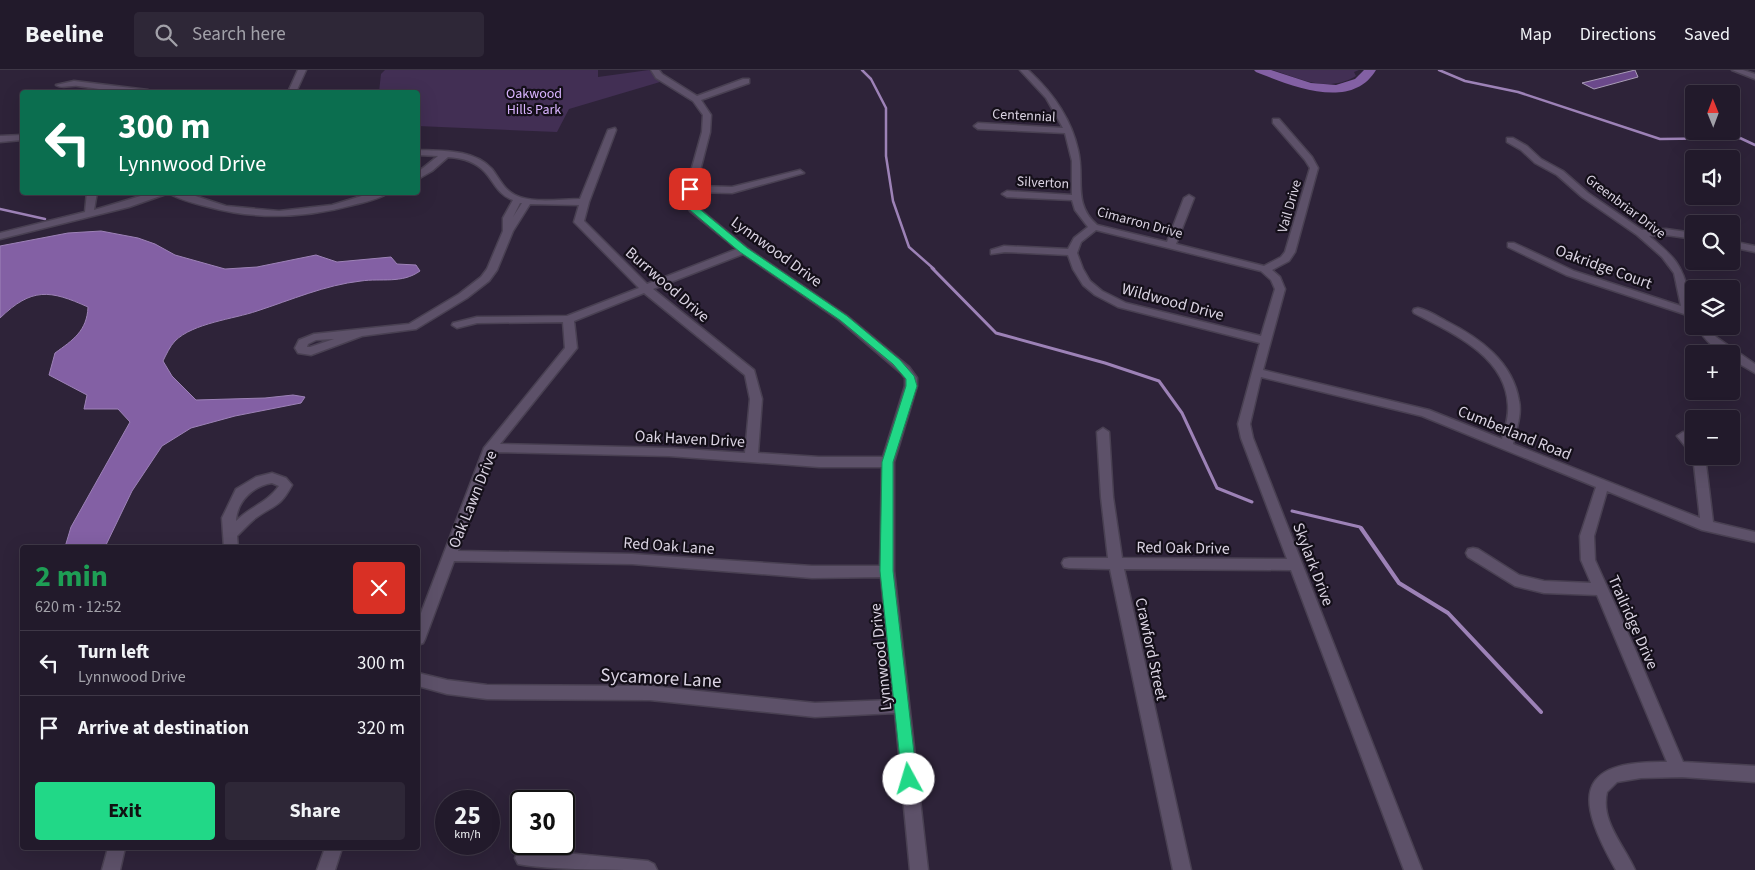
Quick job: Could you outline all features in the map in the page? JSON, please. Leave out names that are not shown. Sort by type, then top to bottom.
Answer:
[{"type":"street","points":[[293,90],[302,70]]},
{"type":"street","points":[[654,70],[659,76],[696,99],[707,115],[706,132],[690,189],[732,190],[800,173]]},
{"type":"street","name":"Cimarron Drive","points":[[1024,70],[1043,88],[1058,109],[1068,131],[1075,152],[1077,208],[1084,219],[1094,226],[1265,269]]},
{"type":"street","points":[[1736,70],[1755,77]]},
{"type":"street","points":[[696,99],[746,81]]},
{"type":"street","points":[[60,85],[82,84],[132,90]]},
{"type":"street","name":"Vail Drive","points":[[1265,269],[1286,259],[1290,252],[1314,168],[1309,159],[1276,121]]},
{"type":"street","name":"Centennial","points":[[978,126],[1068,131]]},
{"type":"street","name":"Burrwood Drive","points":[[612,130],[584,202],[579,222],[646,289],[750,373],[756,399],[751,458]]},
{"type":"street","points":[[0,139],[20,138]]},
{"type":"street","name":"Greenbriar Drive","points":[[1510,140],[1524,148],[1538,161],[1560,173],[1585,195],[1640,233],[1666,255],[1679,273],[1685,294]]},
{"type":"street","points":[[420,154],[467,158],[487,169],[502,191],[523,200],[584,202]]},
{"type":"street","points":[[420,175],[445,155]]},
{"type":"street","name":"Lynnwood Drive","points":[[690,189],[688,200],[693,208],[744,250],[843,318],[905,370],[911,378],[909,395],[888,462],[886,571],[919,870]]},
{"type":"street","name":"Silverton","points":[[1007,194],[1077,198]]},
{"type":"street","points":[[89,215],[92,195]]},
{"type":"street","points":[[0,236],[126,206],[157,195]]},
{"type":"street","points":[[181,195],[217,208],[250,214],[269,215],[328,209],[375,195]]},
{"type":"street","points":[[1170,245],[1189,198]]},
{"type":"street","points":[[358,334],[412,327],[463,296],[485,279],[492,270],[523,200]]},
{"type":"street","points":[[994,252],[1004,249],[1072,252],[1076,241],[1094,226]]},
{"type":"street","points":[[1640,233],[1666,232],[1685,235]]},
{"type":"street","name":"Oakridge Court","points":[[1511,246],[1530,252],[1553,266],[1570,273],[1685,313]]},
{"type":"street","points":[[1740,246],[1755,249]]},
{"type":"street","points":[[457,325],[477,320],[568,320],[744,250]]},
{"type":"street","name":"Wildwood Drive","points":[[1072,252],[1078,270],[1088,285],[1103,296],[1122,305],[1266,341]]},
{"type":"street","name":"Skylark Drive","points":[[1265,269],[1276,279],[1280,289],[1248,404],[1244,424],[1247,438],[1413,870]]},
{"type":"street","points":[[1418,310],[1478,345],[1498,365],[1508,384],[1514,402],[1512,424],[1507,444]]},
{"type":"street","name":"Oak Lawn Drive","points":[[420,634],[490,448],[570,348],[568,320]]},
{"type":"street","points":[[1709,335],[1720,345]]},
{"type":"street","points":[[1740,360],[1755,369]]},
{"type":"street","name":"Cumberland Road","points":[[1258,372],[1425,413],[1507,444],[1603,486],[1708,526],[1755,537]]},
{"type":"street","name":"Crawford Street","points":[[1103,432],[1116,564],[1182,870]]},
{"type":"street","name":"Oak Haven Drive","points":[[490,448],[669,452],[819,462],[888,462]]},
{"type":"street","points":[[1700,465],[1708,526]]},
{"type":"street","points":[[272,478],[282,481],[286,485],[278,497],[251,514],[231,541],[229,518],[241,492],[260,480],[272,478]]},
{"type":"street","name":"Trailridge Drive","points":[[1603,486],[1587,536],[1588,560],[1628,649],[1678,770]]},
{"type":"street","points":[[1473,553],[1515,580],[1544,587],[1600,589]]},
{"type":"street","name":"Red Oak Lane","points":[[449,556],[632,558],[812,572],[886,571]]},
{"type":"street","name":"Red Oak Drive","points":[[1069,563],[1296,566]]},
{"type":"street","name":"Sycamore Lane","points":[[420,680],[447,687],[487,692],[650,693],[815,710],[902,706]]},
{"type":"street","points":[[1626,870],[1603,828],[1598,804],[1600,788],[1613,775],[1637,770],[1755,774]]},
{"type":"street","points":[[110,870],[116,850]]},
{"type":"street","points":[[326,870],[333,850]]},
{"type":"street","points":[[524,858],[648,870]]},
{"type":"green space","name":"Oakwood Hills Park","points":[[385,70],[598,70],[598,77],[649,70],[660,82],[569,109],[557,132],[420,126],[420,90],[379,90],[381,74]]},
{"type":"green space","points":[[1273,70],[1359,70],[1354,72],[1356,76],[1346,81],[1325,84],[1314,83]]},
{"type":"shaded area","points":[[101,231],[138,238],[155,244],[175,255],[225,269],[257,267],[316,255],[337,262],[391,257],[397,264],[416,265],[420,271],[406,278],[361,281],[321,289],[257,311],[203,326],[183,335],[173,343],[163,361],[172,376],[196,400],[265,398],[293,395],[305,397],[301,403],[235,416],[191,428],[162,446],[132,491],[106,545],[66,545],[71,527],[130,422],[118,409],[84,409],[87,395],[49,375],[55,353],[82,329],[88,307],[63,297],[52,295],[32,296],[11,308],[0,318],[0,246],[68,233]]},
{"type":"building","points":[[1635,70],[1638,77],[1594,89],[1582,83]]},
{"type":"waterway","points":[[862,70],[871,79],[886,108],[886,156],[893,201],[909,247],[934,269]]},
{"type":"waterway","points":[[1260,70],[1296,83],[1323,89],[1348,87],[1367,75],[1370,70]]},
{"type":"waterway","points":[[1439,70],[1465,81],[1518,92],[1660,139],[1740,138],[1755,145]]},
{"type":"waterway","points":[[0,209],[45,219]]},
{"type":"waterway","points":[[932,268],[996,333],[1105,363],[1159,381],[1182,413],[1217,488],[1252,502]]},
{"type":"waterway","points":[[1292,511],[1361,528]]},
{"type":"waterway","points":[[1361,528],[1399,583],[1448,613],[1541,712]]},
{"type":"route","points":[[690,189],[688,200],[693,208],[744,250],[802,288],[843,318],[896,362],[911,378],[911,386],[888,462],[886,571],[909,779]]}]
